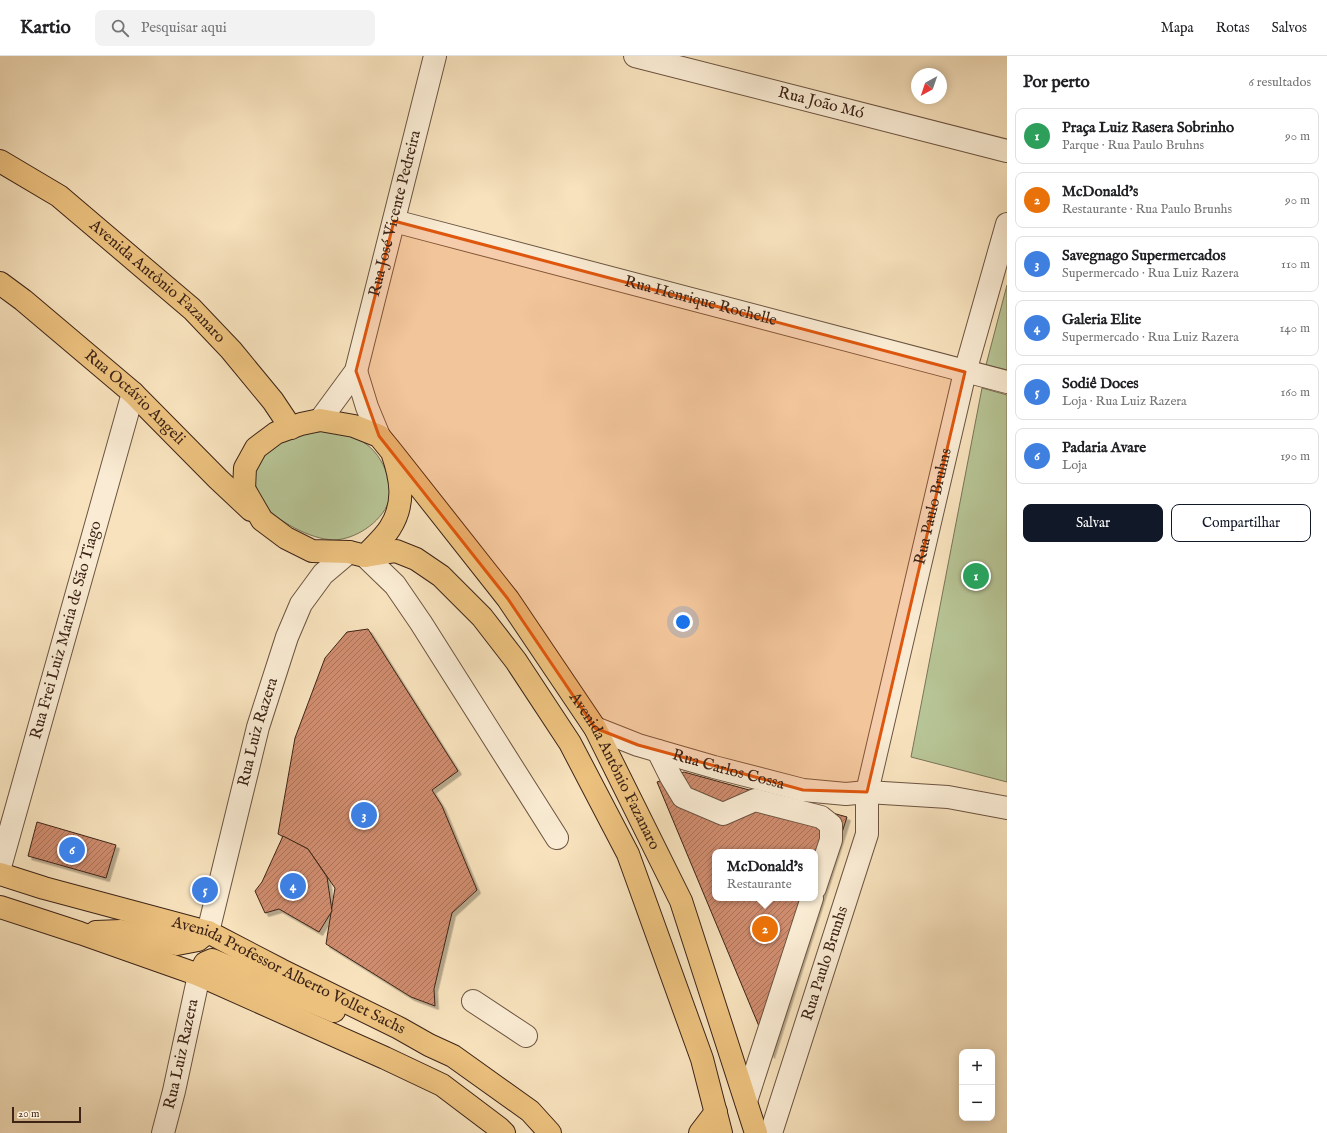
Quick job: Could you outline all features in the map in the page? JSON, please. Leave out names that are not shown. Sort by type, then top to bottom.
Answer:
[{"type":"main road","name":"Avenida Antônio Fazanaro","points":[[0,160],[59,196],[192,309],[231,350],[269,395],[291,428]]},
{"type":"main road","name":"Rua Octávio Angeli","points":[[0,283],[23,300],[133,393],[218,479],[262,520],[286,538],[312,550],[357,554]]},
{"type":"main road","points":[[262,520],[244,489],[245,468],[256,448],[276,433],[320,420],[354,426],[385,444],[399,471],[402,491],[398,512],[390,529],[357,554]]},
{"type":"main road","name":"Avenida Antônio Fazanaro","points":[[385,444],[508,599],[595,728],[681,901],[756,1133]]},
{"type":"main road","name":"Avenida Antônio Fazanaro","points":[[357,554],[396,551],[416,559],[441,576],[482,616],[516,661],[570,743],[628,854],[702,1059],[721,1133]]},
{"type":"main road","name":"Avenida Professor Alberto Vollet Sachs","points":[[0,874],[44,888],[208,932],[453,1056],[530,1111],[550,1133]]},
{"type":"main road","name":"Avenida Professor Alberto Vollet Sachs","points":[[0,907],[200,975],[442,1085],[504,1133]]},
{"type":"main road","points":[[80,933],[120,931],[177,944],[198,940],[208,932]]},
{"type":"main road","points":[[200,975],[205,963],[212,960],[351,1018],[373,1015]]},
{"type":"main road","points":[[700,1133],[716,1112]]},
{"type":"street","name":"Rua José Vicente Pedreira","points":[[320,420],[356,371],[435,56]]},
{"type":"street","name":"Rua João Mó","points":[[635,56],[1007,151]]},
{"type":"street","name":"Rua Henrique Rochelle","points":[[394,221],[1007,382]]},
{"type":"street","name":"Rua Paulo Bruhns","points":[[867,792],[965,372],[1007,224]]},
{"type":"street","points":[[356,371],[367,408],[385,444]]},
{"type":"street","name":"Rua Frei Luiz Maria de São Tiago","points":[[0,867],[133,393]]},
{"type":"street","points":[[357,554],[395,585],[421,623],[557,838]]},
{"type":"street","name":"Rua Luiz Razera","points":[[208,932],[258,727],[287,637],[301,604],[323,574],[357,554]]},
{"type":"street","name":"Rua Carlos Cossa","points":[[595,728],[638,745],[658,751],[803,790],[846,794],[867,792],[948,797],[1007,808]]},
{"type":"street","points":[[658,751],[683,797],[723,814],[756,800],[821,817],[831,825],[831,840],[818,879]]},
{"type":"street","name":"Rua Paulo Brunhs","points":[[771,1133],[867,834],[867,792]]},
{"type":"street","points":[[746,1101],[811,901]]},
{"type":"street","name":"Rua Luiz Razera","points":[[162,1133],[174,1091],[200,975]]},
{"type":"street","points":[[473,1000],[526,1036]]},
{"type":"highlighted area","points":[[394,221],[965,372],[867,792],[803,790],[638,745],[595,728],[508,599],[379,436],[356,371]]},
{"type":"green space","points":[[1007,285],[1007,370],[986,365]]},
{"type":"green space","points":[[982,388],[1007,395],[1007,782],[911,757]]},
{"type":"green space","points":[[337,431],[346,434],[364,442],[369,446],[381,461],[387,472],[391,485],[389,501],[380,517],[366,529],[350,537],[334,540],[314,536],[294,528],[277,517],[265,505],[259,494],[254,479],[258,458],[281,441],[300,434]]},
{"type":"building","points":[[368,629],[458,771],[432,790],[442,806],[477,890],[452,913],[434,989],[435,1006],[411,997],[326,944],[335,888],[308,849],[278,834],[295,738],[325,658],[347,632]]},
{"type":"building","points":[[684,772],[847,817],[771,1055],[657,782]]},
{"type":"building","points":[[37,822],[116,845],[106,878],[28,856]]},
{"type":"building","points":[[283,836],[308,849],[327,877],[332,911],[319,932],[279,909],[265,913],[255,891],[262,882]]},
{"type":"place","name":"Praça Luiz Rasera Sobrinho","points":[[976,576]]},
{"type":"place","name":"Savegnago Supermercados","points":[[364,815]]},
{"type":"place","name":"Padaria Avare","points":[[72,850]]},
{"type":"place","name":"Galeria Elite","points":[[293,886]]},
{"type":"place","name":"Sodiê Doces","points":[[205,890]]},
{"type":"place","name":"McDonald's","points":[[765,929]]}]
